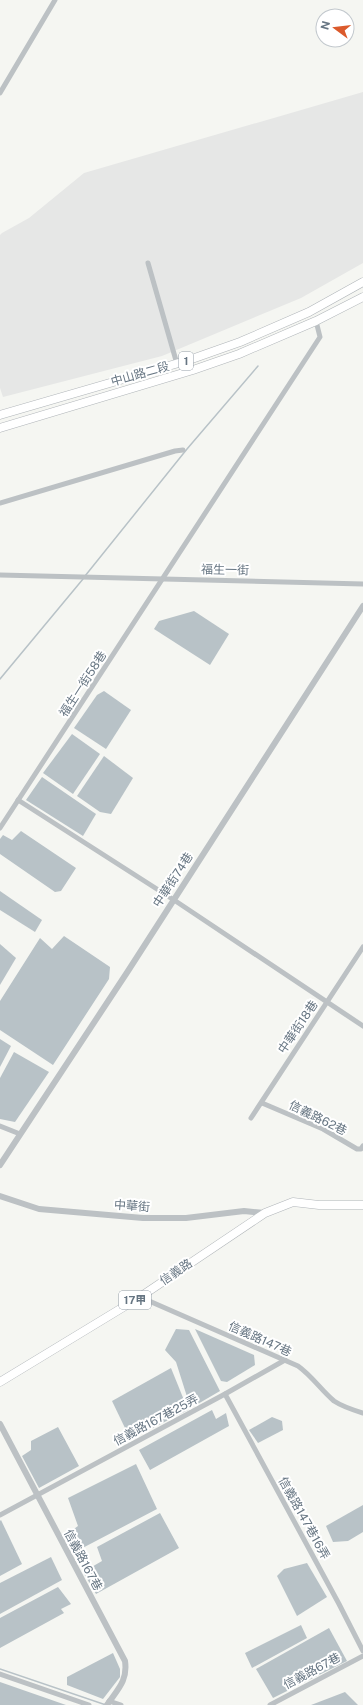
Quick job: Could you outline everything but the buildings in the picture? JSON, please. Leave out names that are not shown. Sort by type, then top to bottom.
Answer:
[{"type":"main road","name":"中山路二段","points":[[0,415],[177,364],[240,342],[309,312],[363,282]]},
{"type":"main road","name":"中山路二段","points":[[0,427],[239,354],[316,321],[363,297]]},
{"type":"main road","name":"信義路","points":[[0,1382],[140,1297],[265,1213],[293,1202],[319,1205],[363,1205]]},
{"type":"street","points":[[0,93],[55,0]]},
{"type":"street","points":[[148,263],[177,364]]},
{"type":"street","name":"福生一街58巷","points":[[18,800],[164,579],[320,337],[316,321]]},
{"type":"street","points":[[0,503],[183,450]]},
{"type":"street","name":"福生一街","points":[[0,575],[363,584]]},
{"type":"street","name":"中華街74巷","points":[[0,1165],[174,900],[363,606]]},
{"type":"street","points":[[0,828],[18,800],[174,900],[363,1026]]},
{"type":"street","name":"中華街18巷","points":[[251,1118],[363,947]]},
{"type":"street","name":"信義路62巷","points":[[262,1103],[323,1129],[358,1149],[361,1149],[363,1146]]},
{"type":"street","points":[[0,1126],[20,1134]]},
{"type":"street","name":"中華街","points":[[0,1196],[39,1209],[149,1218],[186,1218],[244,1211],[265,1213]]},
{"type":"street","name":"信義路147巷","points":[[140,1297],[298,1366],[309,1374],[334,1400],[347,1408],[363,1412]]},
{"type":"street","name":"信義路167巷25弄","points":[[0,1515],[225,1394],[285,1360]]},
{"type":"street","name":"信義路147巷16弄","points":[[225,1394],[363,1651]]},
{"type":"street","name":"信義路167巷","points":[[0,1424],[36,1495],[125,1661],[126,1674],[123,1682],[108,1703]]},
{"type":"street","name":"信義路67巷","points":[[270,1705],[363,1656]]},
{"type":"street","points":[[0,1674],[89,1705]]},
{"type":"street","points":[[108,1703],[121,1705]]},
{"type":"shaded area","points":[[363,92],[363,263],[301,298],[162,356],[3,397],[0,388],[0,235],[2,233],[29,218],[84,173]]},
{"type":"shaded area","points":[[194,611],[229,634],[210,665],[154,629],[159,621]]},
{"type":"shaded area","points":[[104,691],[131,710],[106,749],[74,728],[97,695]]},
{"type":"shaded area","points":[[72,734],[100,754],[73,794],[43,773]]},
{"type":"shaded area","points":[[104,756],[133,778],[111,814],[100,812],[77,796]]},
{"type":"shaded area","points":[[42,777],[96,814],[83,836],[26,800]]},
{"type":"shaded area","points":[[21,831],[76,868],[61,891],[55,892],[0,854],[0,839],[3,835],[12,840]]},
{"type":"shaded area","points":[[0,891],[42,920],[35,932],[0,910]]},
{"type":"shaded area","points":[[64,936],[110,967],[109,979],[53,1065],[0,1030],[0,1001],[40,938],[52,949]]},
{"type":"shaded area","points":[[0,944],[16,958],[0,985]]},
{"type":"shaded area","points":[[0,1039],[11,1046],[0,1067]]},
{"type":"shaded area","points":[[14,1052],[49,1072],[15,1122],[0,1119],[0,1078]]},
{"type":"shaded area","points":[[176,1329],[189,1330],[220,1391],[196,1405],[189,1403],[176,1362],[165,1350]]},
{"type":"shaded area","points":[[195,1329],[254,1355],[255,1365],[227,1382],[221,1381]]},
{"type":"shaded area","points":[[171,1368],[188,1410],[133,1438],[125,1428],[112,1401]]},
{"type":"shaded area","points":[[212,1410],[216,1419],[226,1413],[229,1426],[150,1470],[139,1450]]},
{"type":"shaded area","points":[[272,1417],[282,1421],[283,1430],[258,1443],[249,1430]]},
{"type":"shaded area","points":[[58,1427],[79,1466],[39,1488],[22,1456],[31,1450],[31,1441]]},
{"type":"shaded area","points":[[136,1464],[157,1509],[73,1553],[64,1536],[78,1526],[68,1498]]},
{"type":"shaded area","points":[[363,1505],[363,1532],[348,1541],[333,1542],[326,1526]]},
{"type":"shaded area","points":[[160,1513],[179,1548],[96,1594],[83,1572],[102,1561],[97,1547]]},
{"type":"shaded area","points":[[1,1520],[22,1564],[0,1576],[0,1521]]},
{"type":"shaded area","points":[[51,1557],[62,1580],[0,1614],[0,1583]]},
{"type":"shaded area","points":[[307,1563],[327,1597],[297,1616],[277,1576],[284,1569]]},
{"type":"shaded area","points":[[58,1587],[71,1604],[61,1609],[64,1613],[0,1648],[0,1618]]},
{"type":"shaded area","points":[[301,1625],[307,1638],[252,1668],[245,1653]]},
{"type":"shaded area","points":[[329,1628],[347,1661],[273,1698],[256,1669]]},
{"type":"shaded area","points":[[113,1653],[120,1669],[120,1677],[103,1699],[67,1685],[67,1677]]},
{"type":"shaded area","points":[[0,1682],[66,1705],[0,1705]]},
{"type":"shaded area","points":[[345,1692],[358,1705],[311,1705]]},
{"type":"waterway","points":[[85,576],[187,449],[258,366]]},
{"type":"waterway","points":[[0,679],[83,579]]},
{"type":"waterway","points":[[0,1669],[106,1705]]}]
